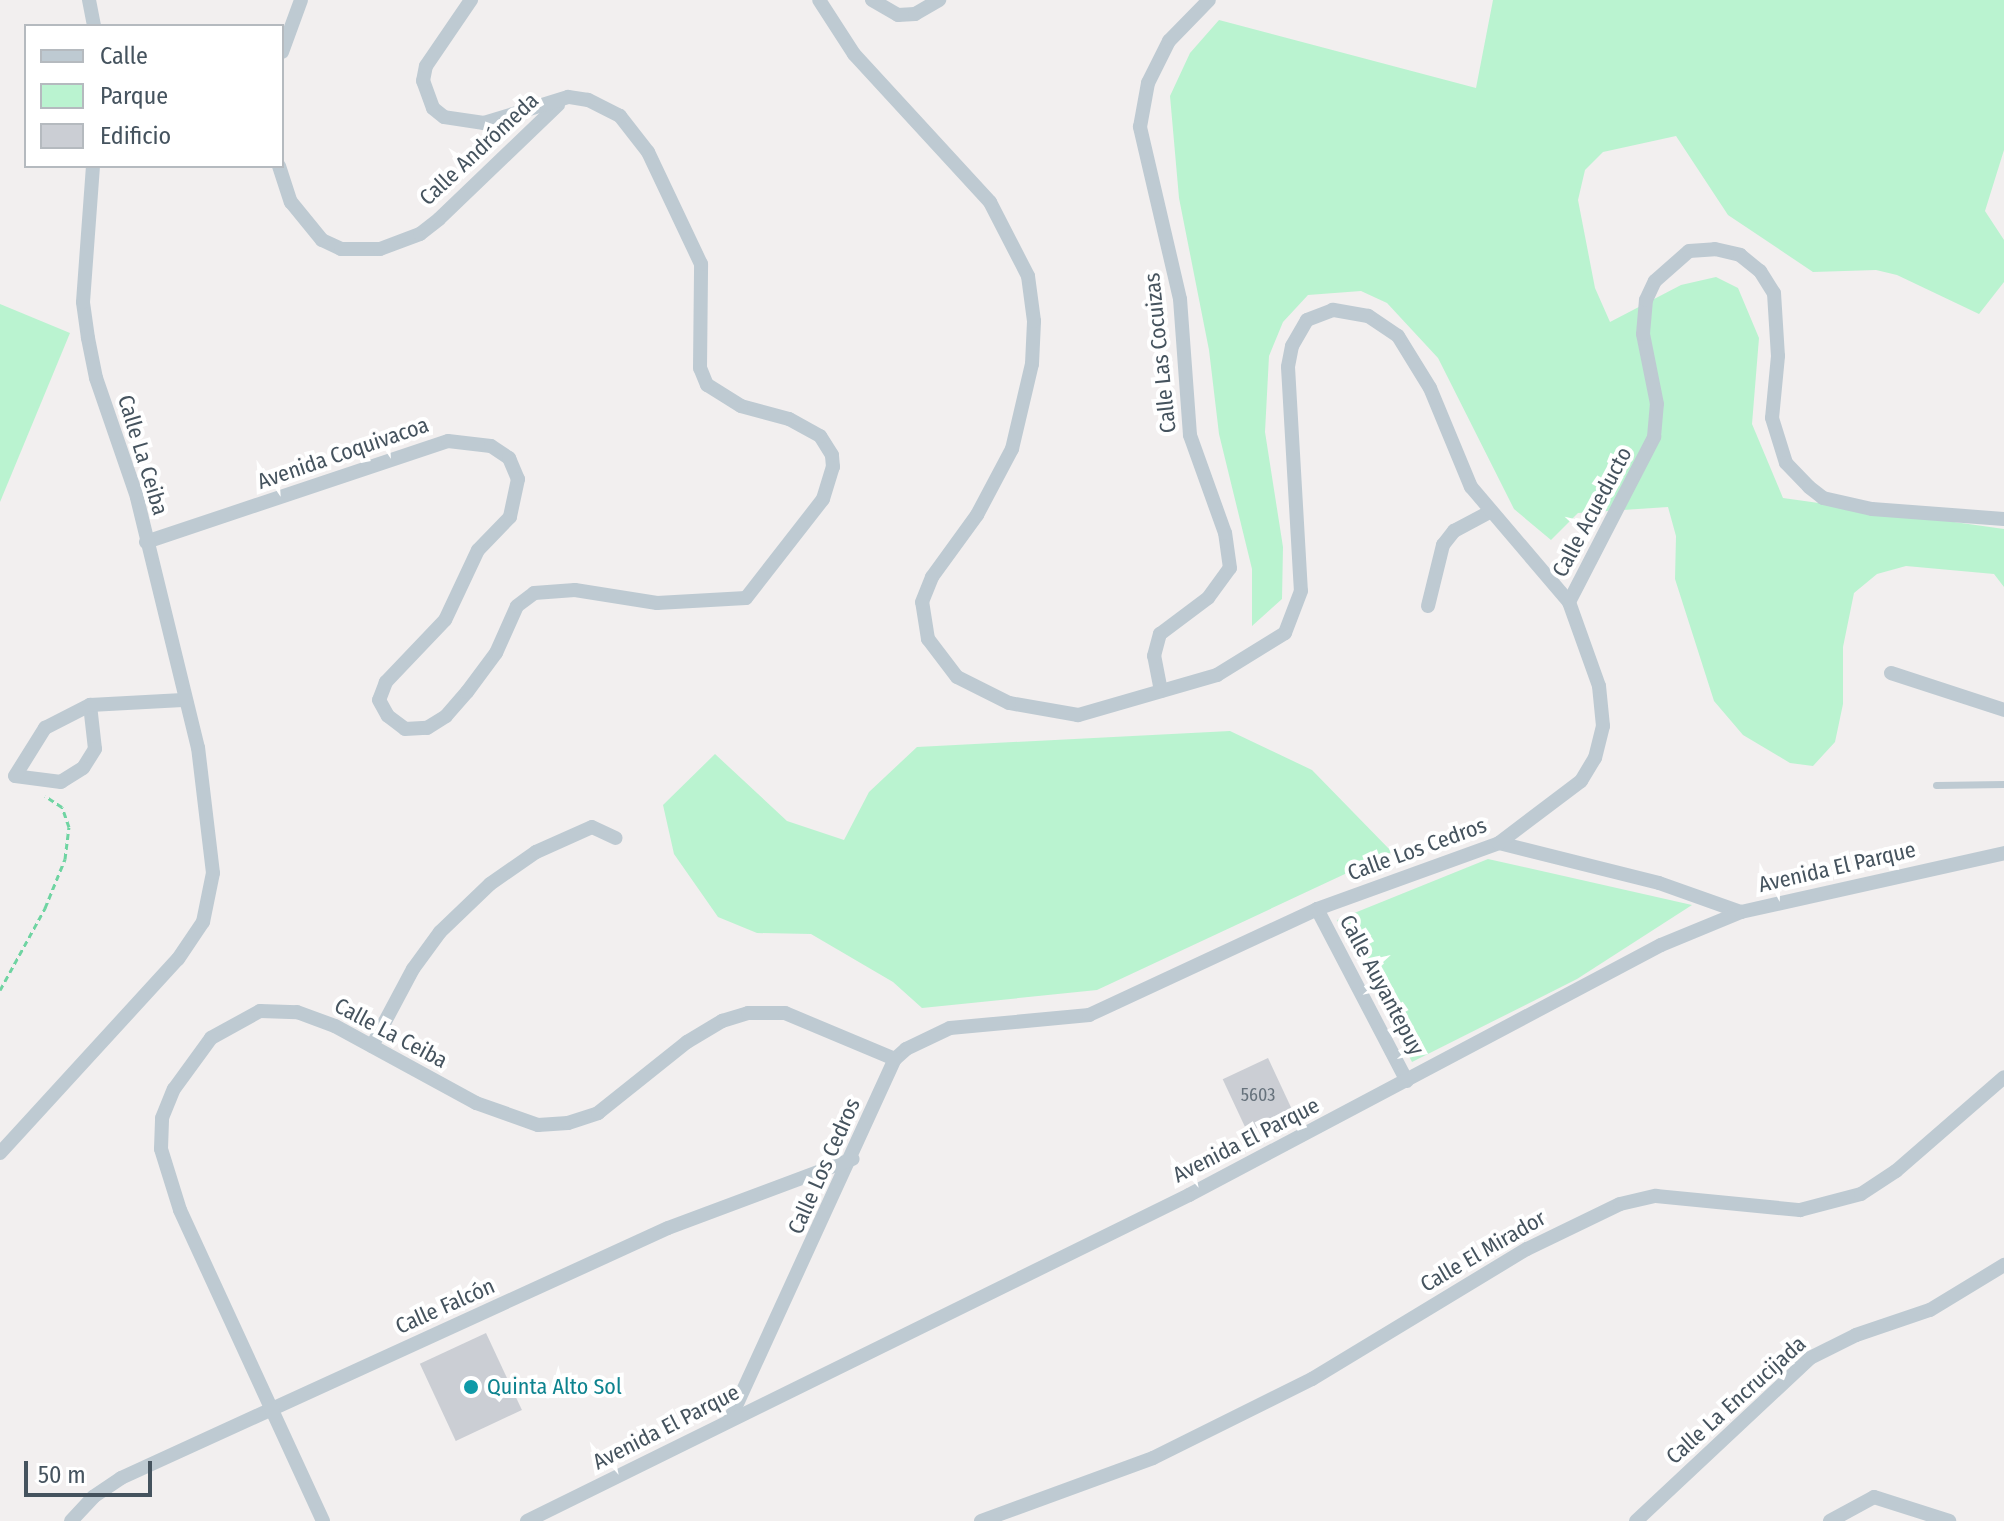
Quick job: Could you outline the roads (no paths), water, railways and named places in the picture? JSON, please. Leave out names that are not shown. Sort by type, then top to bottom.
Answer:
[{"type":"street","points":[[89,0],[94,24]]},
{"type":"street","points":[[284,47],[301,0]]},
{"type":"street","points":[[471,0],[426,66],[423,81],[433,108],[444,117],[484,123],[568,97]]},
{"type":"street","points":[[819,0],[854,54],[990,202],[1028,276],[1034,321],[1023,411],[994,486],[932,577],[922,602],[928,639],[957,677],[1036,710],[1078,715],[1161,691]]},
{"type":"street","points":[[872,0],[898,15],[915,14],[939,0]]},
{"type":"street","name":"Calle Las Cocuizas","points":[[1161,691],[1154,656],[1160,634],[1208,598],[1230,568],[1225,533],[1190,435],[1180,299],[1140,127],[1148,83],[1169,41],[1209,0]]},
{"type":"street","name":"Calle Andrómeda","points":[[280,168],[291,202],[322,240],[341,249],[380,249],[420,234],[439,219],[537,121],[568,97]]},
{"type":"street","name":"Avenida Coquivacoa","points":[[146,542],[448,441],[491,446],[509,458],[518,479],[510,517],[478,550],[445,620],[386,682],[379,700],[388,716],[405,729],[427,728],[446,716],[496,653],[517,606],[534,593],[554,589],[633,602],[730,603],[755,589],[823,499],[832,480],[832,455],[805,425],[741,406],[707,385],[700,368],[701,264],[693,239],[648,152],[620,116],[588,100],[568,97]]},
{"type":"street","name":"Calle La Ceiba","points":[[0,1153],[178,959],[203,922],[213,873],[211,821],[198,748],[183,700],[146,542],[88,338],[83,302],[93,168]]},
{"type":"street","name":"Calle Acueducto","points":[[1569,602],[1654,437],[1657,404],[1643,334],[1646,300],[1655,281],[1689,251],[1715,249],[1740,255],[1760,271],[1774,293],[1778,356],[1772,418],[1786,463],[1809,487],[1823,498],[1872,509],[2004,519]]},
{"type":"street","name":"Calle Los Cedros","points":[[730,1419],[853,1159],[895,1059],[920,1040],[950,1028],[1089,1015],[1317,909],[1499,843],[1566,797],[1591,767],[1601,739],[1599,686],[1569,602],[1488,513],[1471,487],[1430,388],[1398,336],[1368,316],[1319,312],[1297,331],[1288,367],[1302,572],[1294,621],[1276,642],[1217,675],[1161,691]]},
{"type":"street","points":[[1428,606],[1443,545],[1454,531],[1488,513]]},
{"type":"street","points":[[1891,673],[2004,710]]},
{"type":"street","points":[[90,705],[95,749],[83,768],[61,782],[15,776],[45,728],[90,705],[183,700]]},
{"type":"street","points":[[372,1046],[413,969],[440,932],[490,884],[536,852],[592,827],[616,838]]},
{"type":"street","points":[[1499,843],[1659,883],[1741,912]]},
{"type":"street","name":"Avenida El Parque","points":[[527,1521],[730,1419],[928,1325],[1407,1081],[1661,945],[1741,912],[2004,853]]},
{"type":"street","name":"Calle Auyantepuy","points":[[1317,909],[1407,1081]]},
{"type":"street","name":"Calle La Ceiba","points":[[323,1521],[269,1410],[180,1210],[161,1149],[162,1118],[174,1089],[211,1038],[260,1011],[297,1012],[372,1046],[476,1103],[538,1125],[568,1123],[598,1113],[687,1042],[722,1021],[748,1013],[785,1013],[895,1059]]},
{"type":"street","name":"Calle El Mirador","points":[[981,1521],[1153,1458],[1286,1392],[1527,1249],[1620,1204],[1656,1196],[1800,1210],[1861,1194],[1896,1171],[2004,1077]]},
{"type":"street","name":"Calle Falcón","points":[[71,1521],[93,1497],[121,1478],[668,1228],[853,1159]]},
{"type":"street","name":"Calle La Encrucijada","points":[[1636,1521],[1810,1358],[1856,1335],[1930,1310],[2004,1265]]},
{"type":"street","points":[[1830,1521],[1874,1497],[1949,1521]]},
{"type":"lane","points":[[1936,785],[2004,784]]},
{"type":"place","name":"Quinta Alto Sol","points":[[471,1387]]}]
